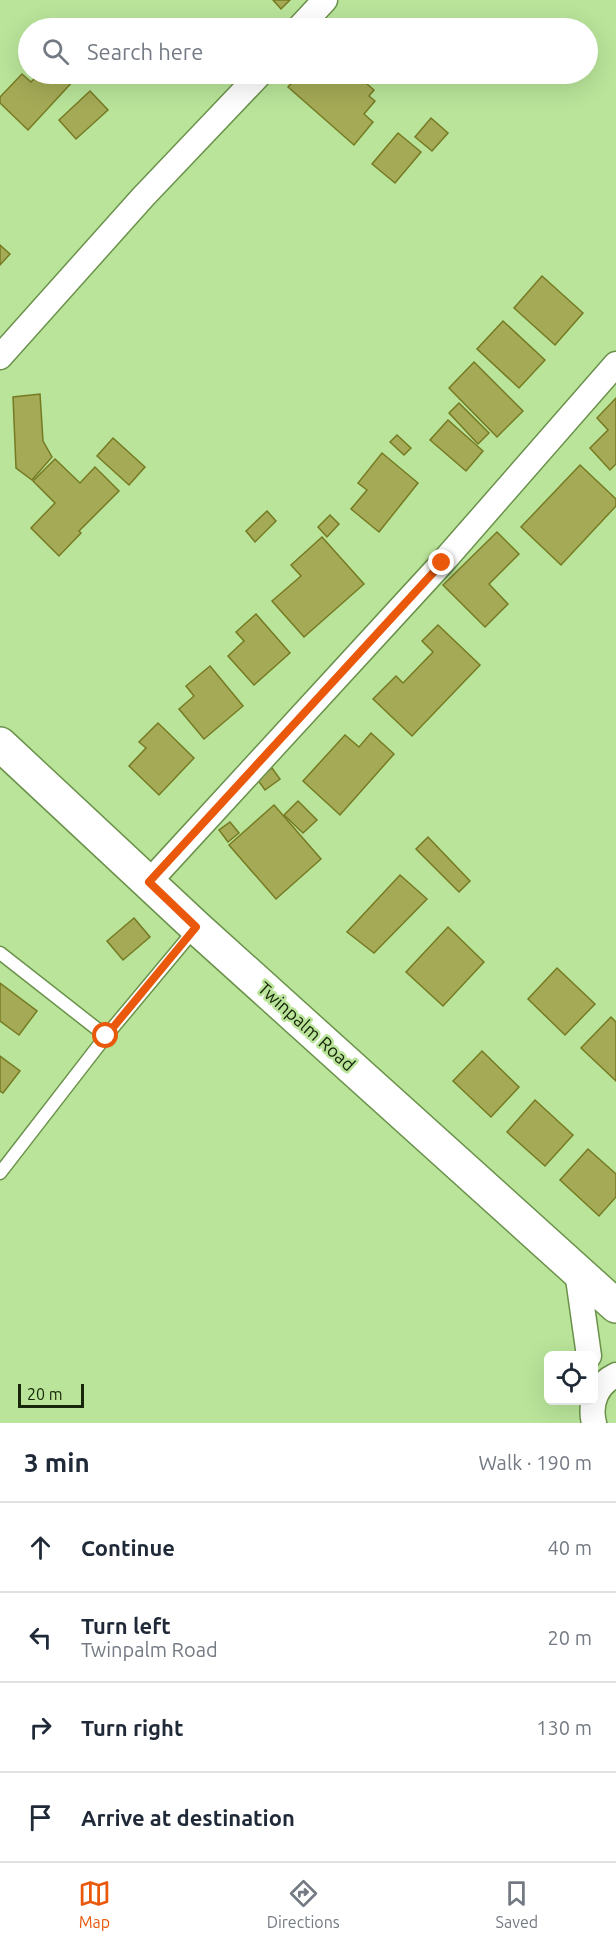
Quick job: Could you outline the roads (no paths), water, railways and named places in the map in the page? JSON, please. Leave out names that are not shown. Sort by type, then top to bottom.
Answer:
[{"type":"main road","name":"Twinpalm Road","points":[[0,744],[196,927],[616,1306]]},
{"type":"street","points":[[308,18],[325,0]]},
{"type":"street","points":[[0,357],[143,197],[250,84]]},
{"type":"street","points":[[149,882],[442,563],[616,364]]},
{"type":"street","points":[[577,1271],[588,1351]]},
{"type":"street","points":[[598,1389],[616,1375]]},
{"type":"street","points":[[592,1405],[594,1423]]},
{"type":"lane","points":[[0,1173],[106,1036],[196,927]]},
{"type":"lane","points":[[0,953],[106,1036]]}]
